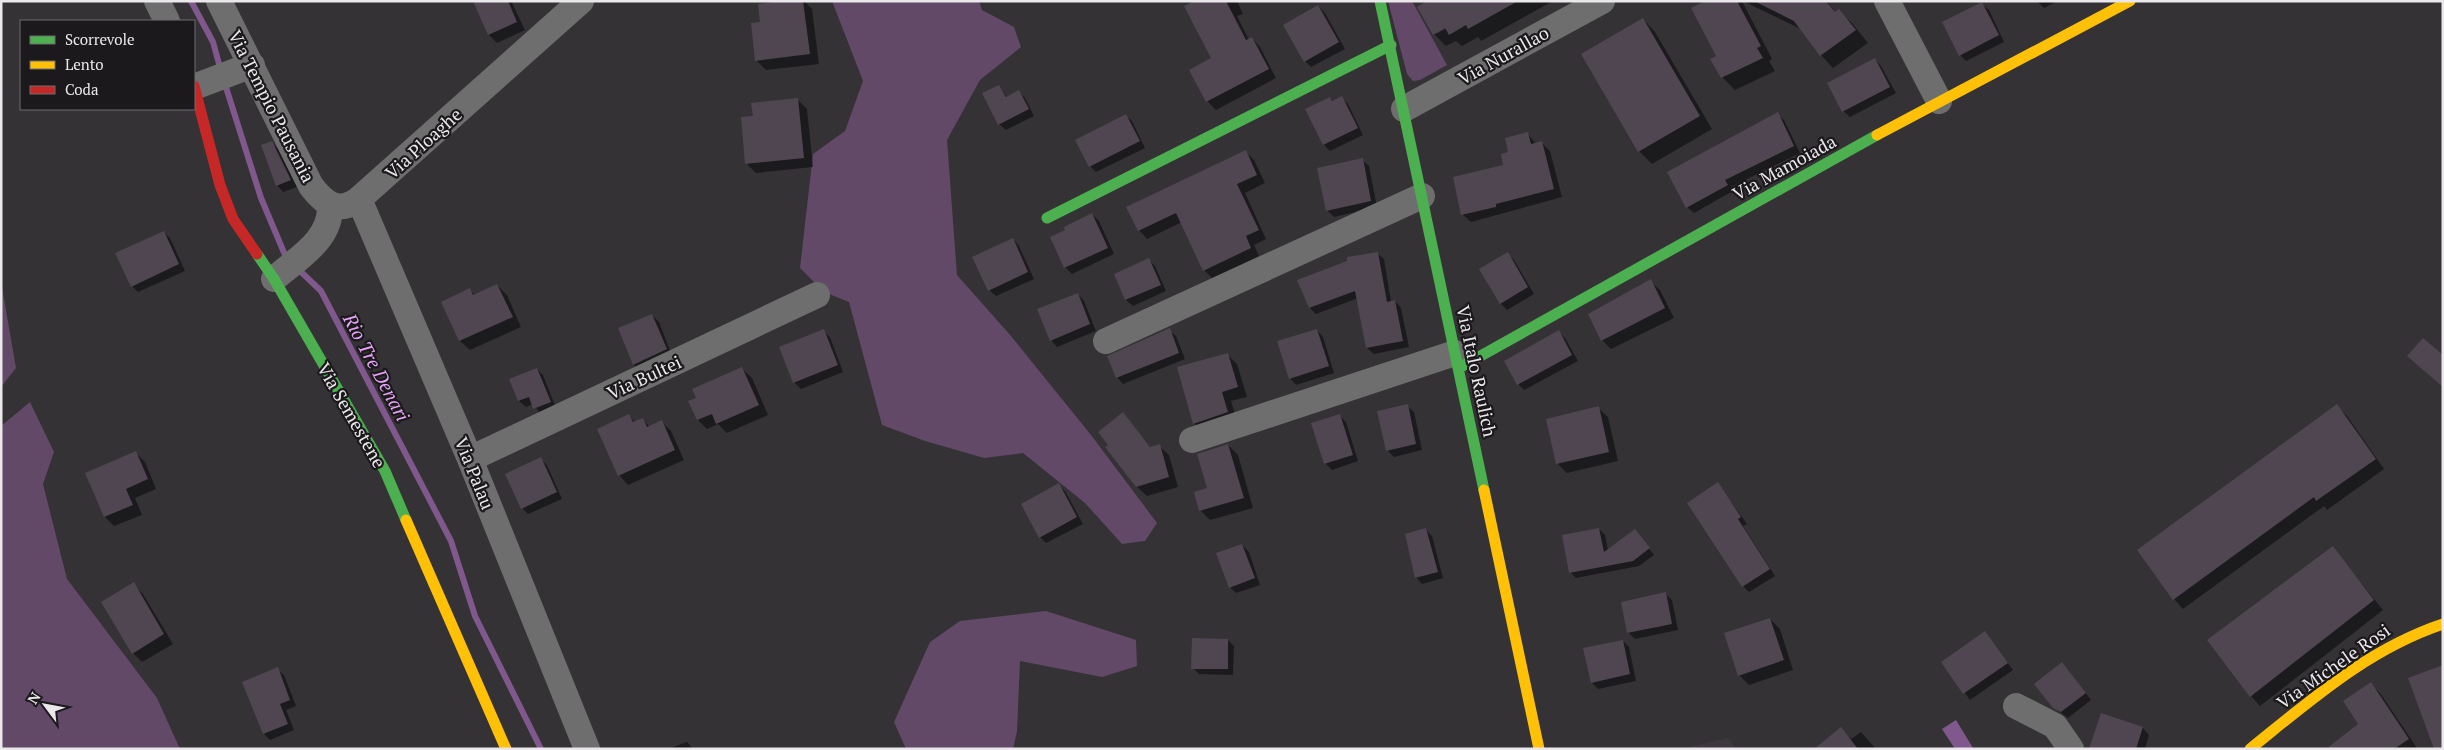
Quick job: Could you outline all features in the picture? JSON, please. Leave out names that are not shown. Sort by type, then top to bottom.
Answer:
[{"type":"street","points":[[157,1],[166,20]]},
{"type":"street","name":"Via Tempio Pausania","points":[[219,1],[311,186],[319,197],[330,206]]},
{"type":"street","name":"Via Ploaghe","points":[[330,206],[347,206],[359,199],[581,1]]},
{"type":"street","name":"Via Italo Raulich","points":[[1380,1],[1391,45],[1539,749]]},
{"type":"street","name":"Via Nurallao","points":[[1404,109],[1602,1]]},
{"type":"street","points":[[1887,1],[1939,101]]},
{"type":"street","name":"Via Mamoiada","points":[[1457,361],[1939,101],[2130,1]]},
{"type":"street","points":[[1047,218],[1391,45]]},
{"type":"street","points":[[195,87],[252,65]]},
{"type":"street","name":"Via Semestene","points":[[195,91],[227,207],[241,233],[274,278],[385,471],[506,749]]},
{"type":"street","points":[[1106,341],[1422,196]]},
{"type":"street","name":"Via Palau","points":[[359,199],[470,459],[587,749]]},
{"type":"street","points":[[274,278],[320,240],[329,223],[330,206]]},
{"type":"street","name":"Via Bultei","points":[[470,459],[817,295]]},
{"type":"street","points":[[1192,440],[1457,361]]},
{"type":"street","name":"Via Michele Rosi","points":[[2250,749],[2378,651],[2410,634],[2443,624]]},
{"type":"street","points":[[2016,706],[2055,726],[2071,749]]},
{"type":"shaded area","points":[[832,1],[979,1],[982,10],[1014,27],[1021,47],[980,80],[947,140],[957,275],[1011,336],[1091,435],[1157,523],[1145,541],[1122,544],[1085,503],[1023,453],[984,458],[925,441],[882,425],[849,302],[824,292],[800,268],[813,154],[845,131],[863,81]]},
{"type":"shaded area","points":[[1388,1],[1412,1],[1447,65],[1420,80],[1413,81],[1407,74]]},
{"type":"shaded area","points":[[1,281],[16,368],[1,387]]},
{"type":"shaded area","points":[[30,402],[54,452],[43,484],[67,579],[157,698],[180,749],[1,749],[1,426]]},
{"type":"shaded area","points":[[1046,611],[1136,640],[1137,666],[1102,677],[1020,661],[1017,731],[1013,749],[906,749],[894,722],[930,642],[960,621]]},
{"type":"shaded area","points":[[1956,720],[1973,749],[1955,749],[1942,729]]},
{"type":"shaded area","points":[[1728,738],[1736,749],[1679,749]]},
{"type":"building","points":[[473,1],[508,1],[517,22],[488,35]]},
{"type":"building","points":[[780,1],[803,1],[810,54],[755,61],[751,23],[760,22],[758,4]]},
{"type":"building","points":[[1194,1],[1226,1],[1246,40],[1252,37],[1269,69],[1206,102],[1189,70],[1211,58],[1184,6]]},
{"type":"building","points":[[1427,1],[1518,1],[1468,29],[1466,25],[1449,35],[1445,28],[1433,35],[1417,7]]},
{"type":"building","points":[[1705,1],[1737,1],[1761,46],[1757,48],[1763,58],[1721,78],[1710,59],[1716,56],[1691,8]]},
{"type":"building","points":[[1754,1],[1826,1],[1835,12],[1839,9],[1856,30],[1820,56],[1794,21]]},
{"type":"building","points":[[1982,2],[1999,35],[1959,56],[1942,22]]},
{"type":"building","points":[[1318,5],[1339,42],[1304,62],[1283,25]]},
{"type":"building","points":[[1643,18],[1700,116],[1638,152],[1581,54]]},
{"type":"building","points":[[1875,58],[1890,87],[1842,112],[1827,83]]},
{"type":"building","points":[[999,85],[1006,97],[1019,90],[1029,109],[998,125],[982,93]]},
{"type":"building","points":[[1342,96],[1358,128],[1323,145],[1305,109],[1330,97],[1332,101]]},
{"type":"building","points":[[798,98],[804,158],[745,164],[741,117],[753,116],[751,103]]},
{"type":"building","points":[[1778,112],[1794,146],[1725,180],[1728,185],[1686,208],[1667,172]]},
{"type":"building","points":[[1126,114],[1140,141],[1089,167],[1075,140]]},
{"type":"building","points":[[1528,132],[1531,144],[1542,141],[1554,189],[1496,204],[1496,207],[1461,215],[1453,177],[1503,165],[1501,154],[1508,152],[1505,138]]},
{"type":"building","points":[[272,141],[291,180],[276,186],[261,145]]},
{"type":"building","points":[[1246,150],[1257,175],[1237,184],[1259,230],[1246,236],[1251,248],[1203,271],[1176,213],[1138,231],[1126,207]]},
{"type":"building","points":[[1363,158],[1371,201],[1326,211],[1317,168]]},
{"type":"building","points":[[1092,213],[1108,248],[1064,268],[1050,237],[1065,230],[1064,227]]},
{"type":"building","points":[[164,231],[179,264],[131,287],[115,253]]},
{"type":"building","points":[[1013,238],[1028,272],[988,291],[972,257]]},
{"type":"building","points":[[1378,252],[1387,302],[1395,300],[1403,341],[1366,348],[1355,291],[1309,308],[1297,280],[1347,261],[1347,257]]},
{"type":"building","points":[[1508,252],[1528,287],[1500,304],[1479,269]]},
{"type":"building","points":[[1149,258],[1161,285],[1125,300],[1114,274]]},
{"type":"building","points":[[1651,279],[1665,308],[1601,341],[1588,314]]},
{"type":"building","points":[[497,284],[513,317],[459,341],[441,302],[470,288],[473,295]]},
{"type":"building","points":[[1078,293],[1090,324],[1050,341],[1037,309]]},
{"type":"building","points":[[652,314],[667,349],[633,365],[618,328]]},
{"type":"building","points":[[1170,328],[1179,353],[1116,378],[1107,356]]},
{"type":"building","points":[[824,329],[838,365],[793,383],[779,347]]},
{"type":"building","points":[[1317,329],[1329,366],[1289,379],[1277,341]]},
{"type":"building","points":[[1559,330],[1572,355],[1517,385],[1504,361]]},
{"type":"building","points":[[2423,338],[2443,355],[2443,387],[2407,356]]},
{"type":"building","points":[[1228,353],[1238,387],[1222,392],[1228,412],[1193,424],[1177,367]]},
{"type":"building","points":[[742,367],[759,405],[716,424],[712,414],[697,420],[688,401],[696,398],[692,389]]},
{"type":"building","points":[[537,368],[551,402],[533,409],[529,397],[518,401],[509,379]]},
{"type":"building","points":[[1408,404],[1416,444],[1386,451],[1377,411]]},
{"type":"building","points":[[2337,404],[2376,459],[2316,501],[2314,497],[2173,600],[2137,550]]},
{"type":"building","points":[[1599,406],[1609,452],[1556,464],[1546,419]]},
{"type":"building","points":[[1123,412],[1150,447],[1160,444],[1169,477],[1136,487],[1105,447],[1108,445],[1098,432]]},
{"type":"building","points":[[629,414],[633,422],[643,418],[647,427],[662,420],[675,450],[618,476],[597,429]]},
{"type":"building","points":[[1340,414],[1353,455],[1324,464],[1311,423]]},
{"type":"building","points":[[1228,444],[1244,498],[1199,511],[1194,492],[1207,488],[1197,454]]},
{"type":"building","points":[[136,451],[148,479],[126,489],[133,505],[104,517],[85,473]]},
{"type":"building","points":[[541,457],[557,492],[521,509],[505,474]]},
{"type":"building","points":[[1718,482],[1741,517],[1738,519],[1770,569],[1742,587],[1687,503]]},
{"type":"building","points":[[1059,483],[1077,517],[1039,538],[1021,504]]},
{"type":"building","points":[[1426,528],[1438,572],[1415,578],[1405,534]]},
{"type":"building","points":[[1599,528],[1604,552],[1635,529],[1650,548],[1633,561],[1569,573],[1562,535]]},
{"type":"building","points":[[1242,544],[1255,578],[1229,588],[1216,553]]},
{"type":"building","points":[[2333,546],[2374,600],[2250,697],[2207,640]]},
{"type":"building","points":[[134,582],[164,634],[132,654],[101,602]]},
{"type":"building","points":[[1666,592],[1672,624],[1627,633],[1621,602]]},
{"type":"building","points":[[1770,618],[1784,660],[1738,676],[1724,633]]},
{"type":"building","points":[[1985,631],[2008,663],[1963,694],[1941,662]]},
{"type":"building","points":[[1192,638],[1228,639],[1228,669],[1191,669]]},
{"type":"building","points":[[1623,640],[1630,674],[1591,683],[1583,648]]},
{"type":"building","points":[[2062,662],[2086,693],[2061,712],[2053,708],[2034,684]]},
{"type":"building","points":[[2443,665],[2443,749],[2434,749],[2408,678]]},
{"type":"building","points":[[278,667],[290,700],[280,704],[288,724],[263,734],[242,682]]},
{"type":"building","points":[[2371,682],[2409,739],[2394,749],[2326,749],[2358,724],[2343,701]]},
{"type":"building","points":[[2101,713],[2143,727],[2136,749],[2089,749]]},
{"type":"building","points":[[1841,727],[1858,749],[1814,749]]},
{"type":"waterway","name":"Rio Tre Denari","points":[[191,1],[213,42],[221,71]]},
{"type":"waterway","name":"Rio Tre Denari","points":[[224,81],[261,198],[288,259]]},
{"type":"waterway","name":"Rio Tre Denari","points":[[297,268],[321,291],[451,541],[475,616],[541,749]]},
{"type":"traffic: fast","points":[[1380,1],[1484,490]]},
{"type":"traffic: fast","points":[[1047,218],[1391,45]]},
{"type":"traffic: fast","points":[[1459,368],[1877,135]]},
{"type":"traffic: fast","points":[[257,254],[274,279],[385,471],[406,520]]},
{"type":"traffic: slow","points":[[1877,135],[2130,1]]},
{"type":"traffic: slow","points":[[1484,490],[1539,749]]},
{"type":"traffic: slow","points":[[406,520],[506,749]]},
{"type":"traffic: slow","points":[[2250,749],[2318,695],[2365,662],[2390,647],[2443,624]]},
{"type":"traffic: jam","points":[[195,90],[220,185],[233,219],[257,254]]}]
